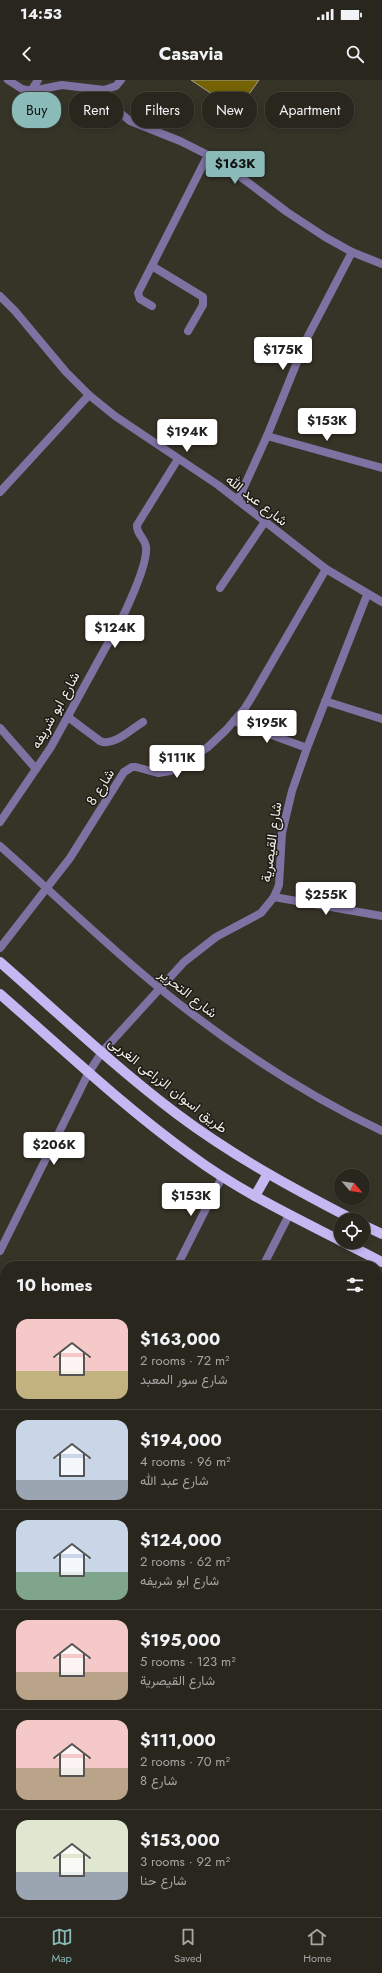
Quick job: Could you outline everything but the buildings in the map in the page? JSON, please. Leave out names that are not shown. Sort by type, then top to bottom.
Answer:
[{"type":"main road","name":"طريق اسوان الزراعى الغربى","points":[[0,962],[102,1052],[178,1114],[267,1174],[341,1213]]},
{"type":"main road","points":[[2,998],[164,1134],[222,1177],[288,1215],[334,1238]]},
{"type":"main road","points":[[255,1196],[267,1174]]},
{"type":"main road","points":[[370,1228],[382,1234]]},
{"type":"main road","points":[[356,1249],[380,1261]]},
{"type":"street","points":[[8,80],[22,89],[31,91],[62,85],[104,90],[116,86],[121,80]]},
{"type":"street","points":[[31,91],[38,80]]},
{"type":"street","points":[[104,90],[118,111],[130,121],[180,141],[221,162],[307,226],[352,252],[382,264]]},
{"type":"street","points":[[152,306],[140,299],[138,293],[208,155]]},
{"type":"street","points":[[238,500],[267,436],[306,340],[352,252]]},
{"type":"street","points":[[152,266],[203,297],[203,305],[188,331]]},
{"type":"street","name":"شارع عبد الله","points":[[0,296],[15,311],[66,372],[115,416],[238,500],[264,523],[326,568],[367,595],[382,602]]},
{"type":"street","points":[[0,492],[89,394]]},
{"type":"street","points":[[267,436],[382,468]]},
{"type":"street","name":"شارع ابو شريفه","points":[[0,822],[36,769],[68,717],[132,595],[147,550],[144,539],[138,532],[137,525],[178,459]]},
{"type":"street","points":[[220,588],[264,523]]},
{"type":"street","name":"شارع 8","points":[[0,948],[70,858],[124,772],[132,767],[158,773],[170,771],[208,746],[234,721],[253,695],[326,568]]},
{"type":"street","name":"شارع القيصرية","points":[[0,1251],[89,1072],[102,1052],[184,962],[216,937],[261,913],[274,897],[278,885],[282,833],[286,814],[307,748],[367,595]]},
{"type":"street","points":[[325,701],[382,719]]},
{"type":"street","points":[[68,717],[100,741],[106,743],[112,742],[143,722]]},
{"type":"street","points":[[234,721],[307,748]]},
{"type":"street","points":[[0,728],[36,769]]},
{"type":"street","name":"شارع التحرير","points":[[0,846],[159,988],[242,1050],[330,1104],[382,1130]]},
{"type":"street","points":[[274,897],[382,916]]},
{"type":"street","points":[[180,1261],[222,1177]]},
{"type":"street","points":[[265,1261],[288,1215]]}]
